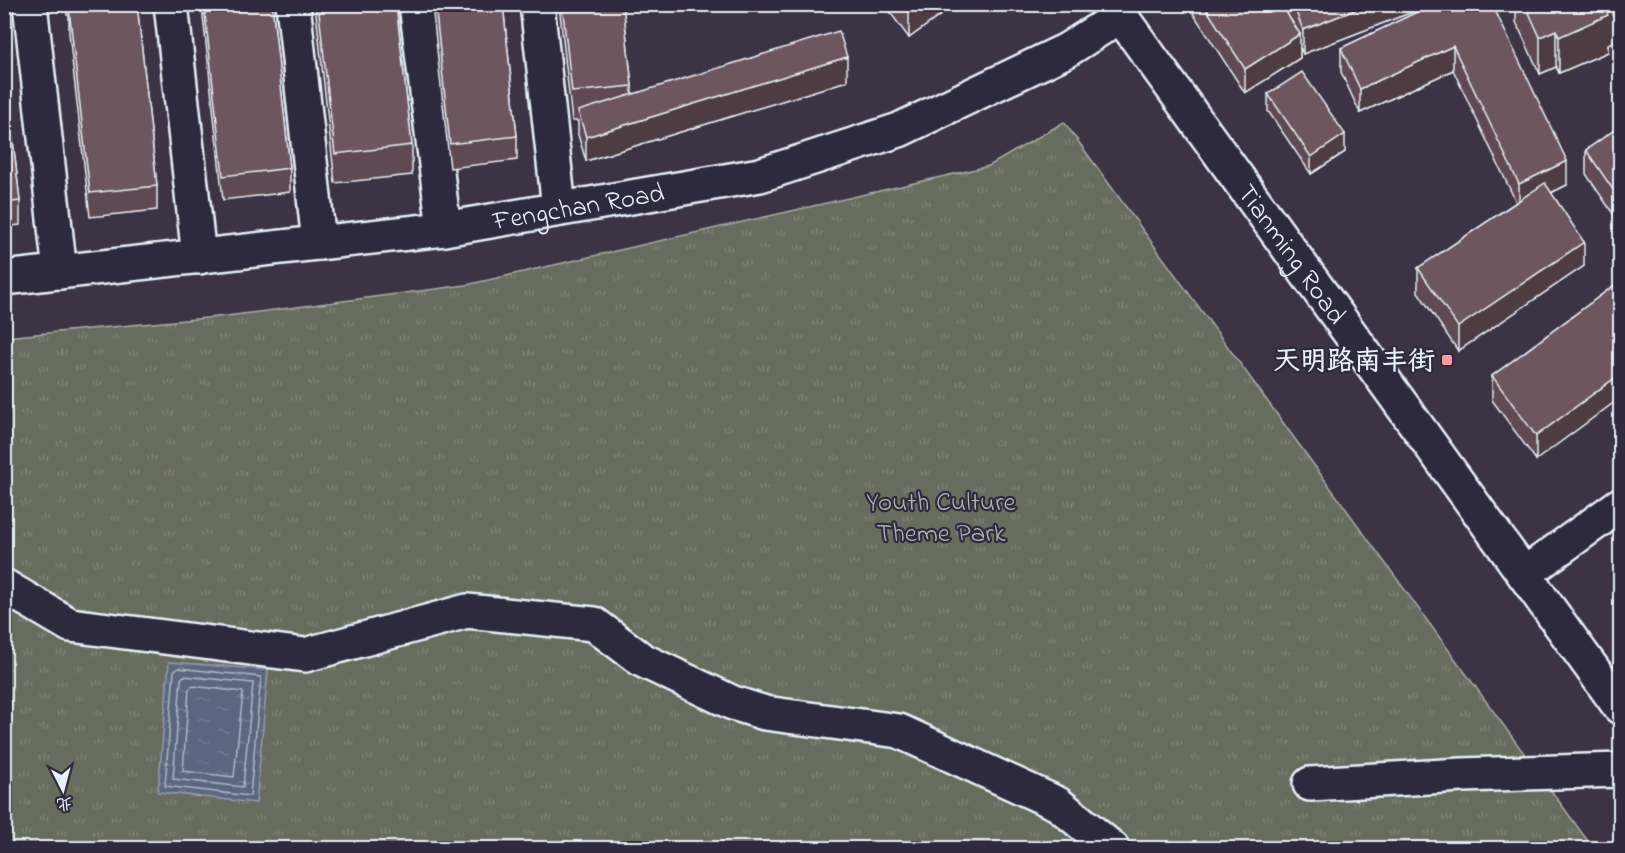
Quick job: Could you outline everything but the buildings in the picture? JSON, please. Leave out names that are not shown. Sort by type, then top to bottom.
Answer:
[{"type":"street","points":[[30,4],[60,272]]},
{"type":"street","points":[[171,4],[199,256]]},
{"type":"street","points":[[293,4],[320,243]]},
{"type":"street","points":[[416,4],[444,229]]},
{"type":"street","points":[[537,4],[559,209]]},
{"type":"street","name":"Fengchan Road","points":[[4,278],[444,229],[760,175],[898,130],[1067,50],[1116,10]]},
{"type":"street","name":"Tianming Road","points":[[1116,10],[1620,707]]},
{"type":"street","points":[[1524,574],[1620,505]]},
{"type":"street","points":[[4,586],[70,625],[305,655],[467,610],[594,624],[642,660],[733,703],[765,713],[899,731],[1058,804],[1112,849]]},
{"type":"street","points":[[1310,784],[1462,775],[1620,770]]},
{"type":"green space","name":"Youth Culture Theme Park","points":[[1064,122],[1593,848],[5,848],[5,337],[227,316],[466,285],[989,166]]},
{"type":"water","points":[[169,662],[268,670],[256,803],[158,792]]},
{"type":"place","name":"天明路南丰街","points":[[1447,360]]}]
